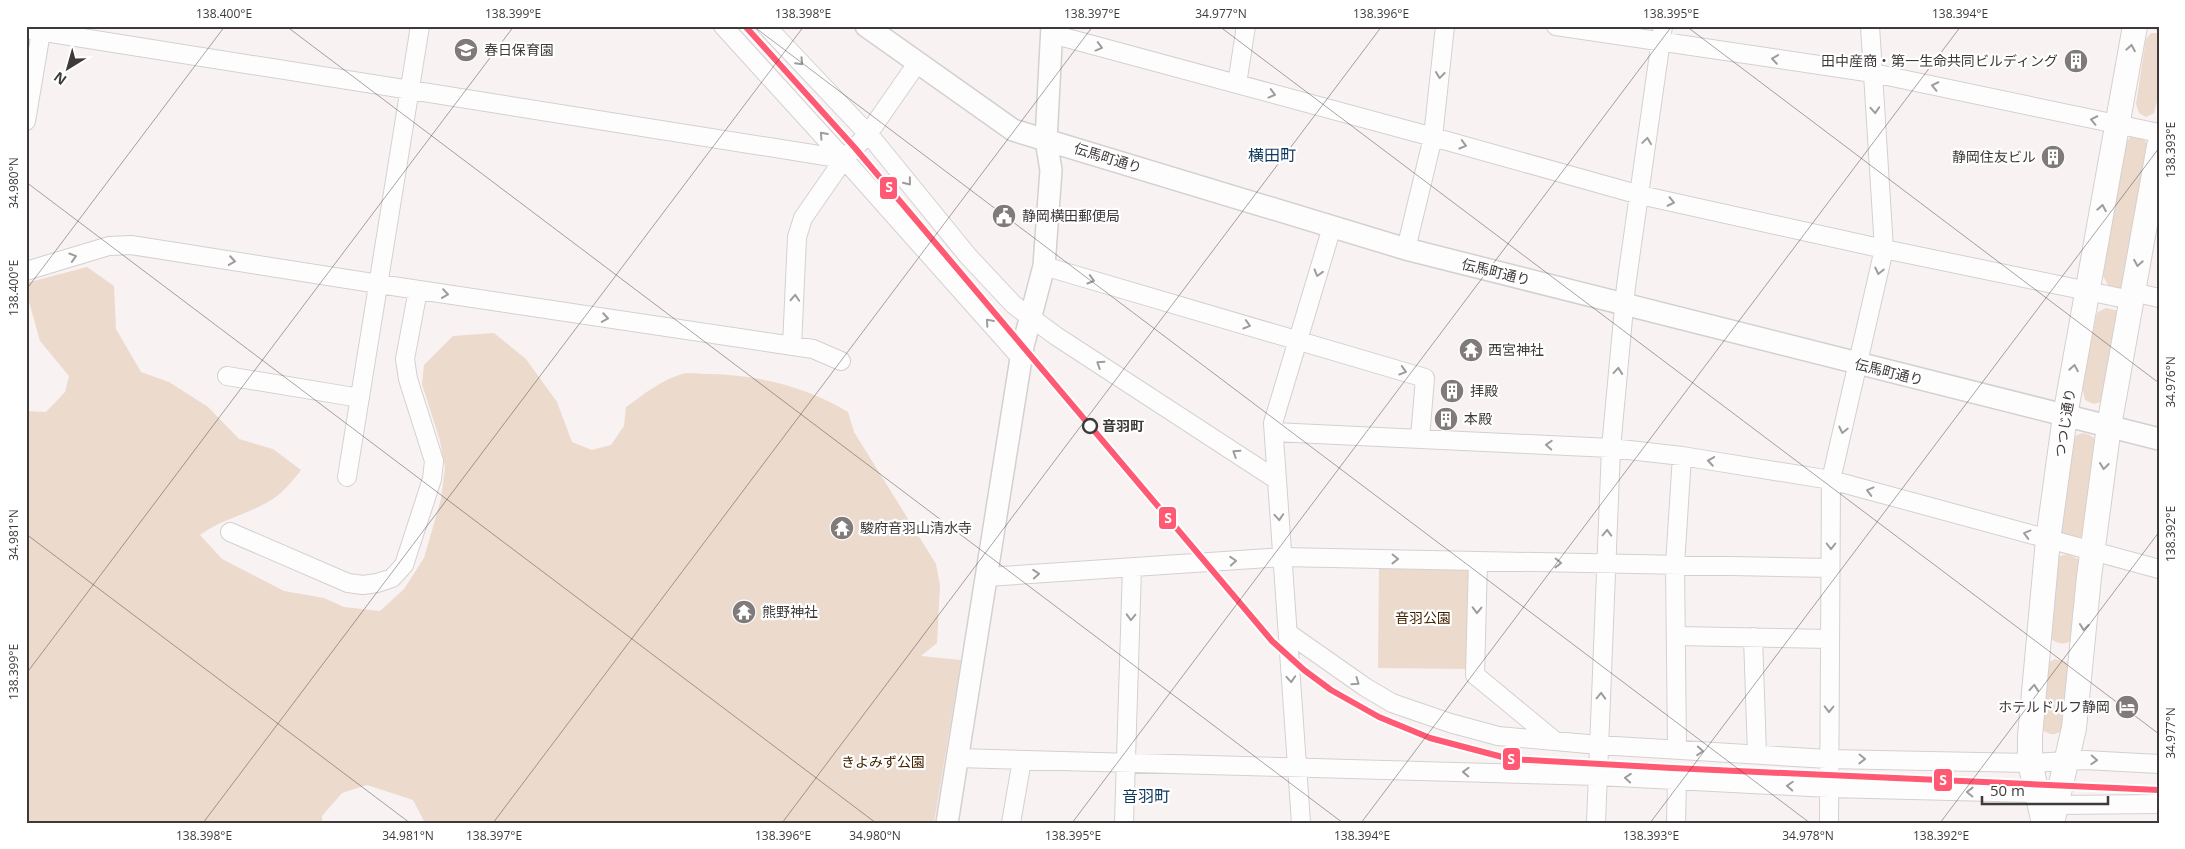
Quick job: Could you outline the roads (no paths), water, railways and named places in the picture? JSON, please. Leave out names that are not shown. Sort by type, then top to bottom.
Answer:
[{"type":"main road","name":"つつじ通り","points":[[2047,811],[2030,763],[2030,736],[2048,540],[2066,416],[2135,26]]},
{"type":"main road","points":[[2047,811],[2066,760],[2074,728],[2093,550],[2109,426],[2159,146]]},
{"type":"street","points":[[347,477],[420,26]]},
{"type":"street","points":[[723,26],[1021,358]]},
{"type":"street","points":[[766,26],[868,134],[968,256],[1014,305],[1056,336],[1277,480]]},
{"type":"street","name":"伝馬町通り","points":[[866,26],[1013,130],[1406,249],[2159,439]]},
{"type":"street","points":[[1237,84],[1246,26]]},
{"type":"street","points":[[1406,249],[1433,136],[1445,26]]},
{"type":"street","points":[[1556,26],[1662,34],[1873,73],[2159,133]]},
{"type":"street","points":[[1829,823],[1831,480],[1884,249],[1870,26]]},
{"type":"street","points":[[26,121],[36,29],[410,92],[844,159]]},
{"type":"street","points":[[947,823],[1021,358],[1030,315],[1044,266],[1051,170],[1046,140],[1052,30],[1237,84],[1433,136],[1640,195],[1884,249],[2088,291],[2159,298]]},
{"type":"street","points":[[1596,823],[1611,448],[1624,305],[1662,34]]},
{"type":"street","points":[[792,346],[797,237],[803,218],[844,159],[868,134],[918,62]]},
{"type":"street","points":[[1301,823],[1273,423],[1332,227]]},
{"type":"street","points":[[26,271],[109,246],[130,244],[418,290],[813,349],[841,361]]},
{"type":"street","points":[[1044,266],[1425,378],[1420,438]]},
{"type":"street","points":[[230,532],[348,583],[362,585],[377,584],[392,578],[404,565],[432,478],[434,461],[408,379],[405,360],[418,290]]},
{"type":"street","points":[[226,376],[360,398]]},
{"type":"street","points":[[1274,432],[1611,448],[1682,456],[1831,480],[2159,569]]},
{"type":"street","points":[[1677,749],[1675,565],[1682,456]]},
{"type":"street","points":[[987,577],[1282,557],[1830,568]]},
{"type":"street","points":[[1478,561],[1475,674],[1555,741]]},
{"type":"street","points":[[1124,823],[1132,568]]},
{"type":"street","points":[[1288,634],[1365,688],[1392,702],[1450,724],[1498,736],[1828,759],[2030,763],[2066,760],[2159,764]]},
{"type":"street","points":[[1676,636],[1830,639]]},
{"type":"street","points":[[1754,637],[1757,754]]},
{"type":"street","points":[[958,758],[1598,776],[1829,788],[2047,811],[2159,804]]},
{"type":"street","points":[[1011,823],[1022,760]]},
{"type":"street","points":[[1676,823],[1677,781]]},
{"type":"place","name":"春日保育園","points":[[466,50]]},
{"type":"place","name":"田中産商・第一生命共同ビルディング","points":[[2076,61]]},
{"type":"place","name":"静岡住友ビル","points":[[2053,157]]},
{"type":"place","name":"静岡横田郵便局","points":[[1004,216]]},
{"type":"place","name":"西宮神社","points":[[1471,350]]},
{"type":"place","name":"拝殿","points":[[1452,391]]},
{"type":"place","name":"本殿","points":[[1446,419]]},
{"type":"place","name":"音羽町","points":[[1090,426]]},
{"type":"place","name":"駿府音羽山清水寺","points":[[842,528]]},
{"type":"place","name":"熊野神社","points":[[744,612]]},
{"type":"place","name":"ホテルドルフ静岡","points":[[2127,707]]},
{"type":"district","name":"横田町","points":[[1272,155]]},
{"type":"district","name":"音羽町","points":[[1146,796]]},
{"type":"park label","name":"音羽公園","points":[[1423,618]]},
{"type":"park label","name":"きよみず公園","points":[[883,762]]}]
